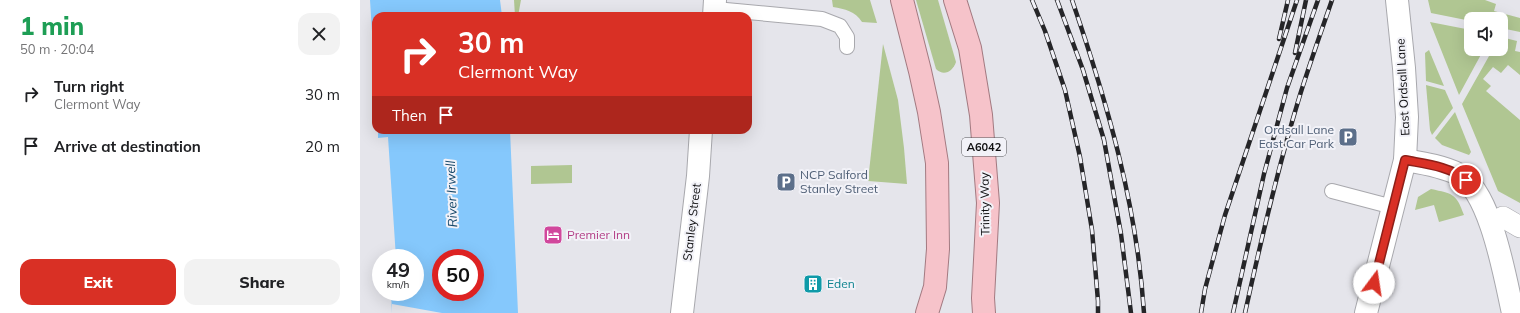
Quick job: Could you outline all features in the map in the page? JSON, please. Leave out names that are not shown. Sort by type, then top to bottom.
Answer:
[{"type":"highway","points":[[902,0],[929,112],[937,163],[939,212],[938,249],[935,287],[927,313]]},
{"type":"highway","name":"Trinity Way","points":[[955,0],[970,48],[981,115],[988,203],[981,308]]},
{"type":"street","name":"East Ordsall Lane","points":[[1366,313],[1405,160],[1407,117],[1397,0]]},
{"type":"street","name":"Stanley Street","points":[[682,313],[698,176],[701,134]]},
{"type":"street","points":[[1405,160],[1441,168],[1459,174],[1473,186],[1484,206],[1497,244],[1513,313]]},
{"type":"lane","points":[[715,8],[822,19],[840,26],[846,37],[847,47]]},
{"type":"lane","points":[[1332,191],[1393,207]]},
{"type":"green space","points":[[514,0],[521,0],[519,12],[515,12]]},
{"type":"green space","points":[[832,0],[870,0],[877,23],[862,22],[853,13],[833,7]]},
{"type":"green space","points":[[916,0],[938,0],[956,62],[953,68],[948,72],[942,73],[936,69]]},
{"type":"green space","points":[[1428,0],[1485,0],[1496,4],[1494,11],[1498,12],[1464,12],[1464,20],[1431,13]]},
{"type":"green space","points":[[1508,15],[1520,18],[1520,32],[1508,29]]},
{"type":"green space","points":[[1430,22],[1464,29],[1464,56],[1480,56],[1459,95]]},
{"type":"green space","points":[[1508,39],[1517,41],[1515,51],[1520,52],[1520,75],[1508,65],[1501,73],[1493,67],[1483,79],[1491,86],[1486,91],[1520,120],[1520,203],[1498,191],[1462,104],[1489,56],[1508,56]]},
{"type":"green space","points":[[883,44],[898,100],[907,184],[868,181]]},
{"type":"green space","points":[[1429,50],[1444,86],[1426,81],[1425,53]]},
{"type":"green space","points":[[1426,85],[1445,90],[1453,108],[1432,135],[1430,130]]},
{"type":"green space","points":[[1455,112],[1471,152],[1469,155],[1442,145],[1435,138]]},
{"type":"green space","points":[[572,165],[572,183],[531,184],[531,166]]},
{"type":"green space","points":[[1431,189],[1444,192],[1456,198],[1464,215],[1439,222],[1434,205],[1415,210],[1418,197]]},
{"type":"water","points":[[370,0],[500,0],[502,12],[372,12],[372,31]]},
{"type":"water","name":"River Irwell","points":[[378,134],[510,134],[518,313],[392,313],[391,301],[424,301],[424,249],[395,249],[388,137],[378,138]]},
{"type":"pier","points":[[392,304],[442,313],[392,313]]},
{"type":"railway","points":[[1032,0],[1045,31],[1065,90],[1080,157],[1092,230],[1098,313]]},
{"type":"railway","points":[[1057,0],[1083,70],[1104,140],[1121,234],[1131,313]]},
{"type":"railway","points":[[1072,0],[1108,115],[1127,193],[1135,233],[1144,313]]},
{"type":"railway","points":[[1279,39],[1288,0]]},
{"type":"railway","points":[[1201,313],[1205,289],[1225,215],[1297,0]]},
{"type":"railway","points":[[1295,53],[1306,0]]},
{"type":"railway","points":[[1233,313],[1264,174],[1287,88],[1318,0]]},
{"type":"railway","points":[[1245,313],[1284,149],[1304,83],[1332,0]]},
{"type":"place","name":"Ordsall Lane East Car Park","points":[[1348,137]]},
{"type":"place","name":"NCP Salford Stanley Street","points":[[786,182]]},
{"type":"place","name":"Premier Inn","points":[[553,235]]},
{"type":"place","name":"Eden","points":[[813,284]]},
{"type":"route","points":[[1374,283],[1405,160],[1441,168],[1459,174],[1466,180]]}]
